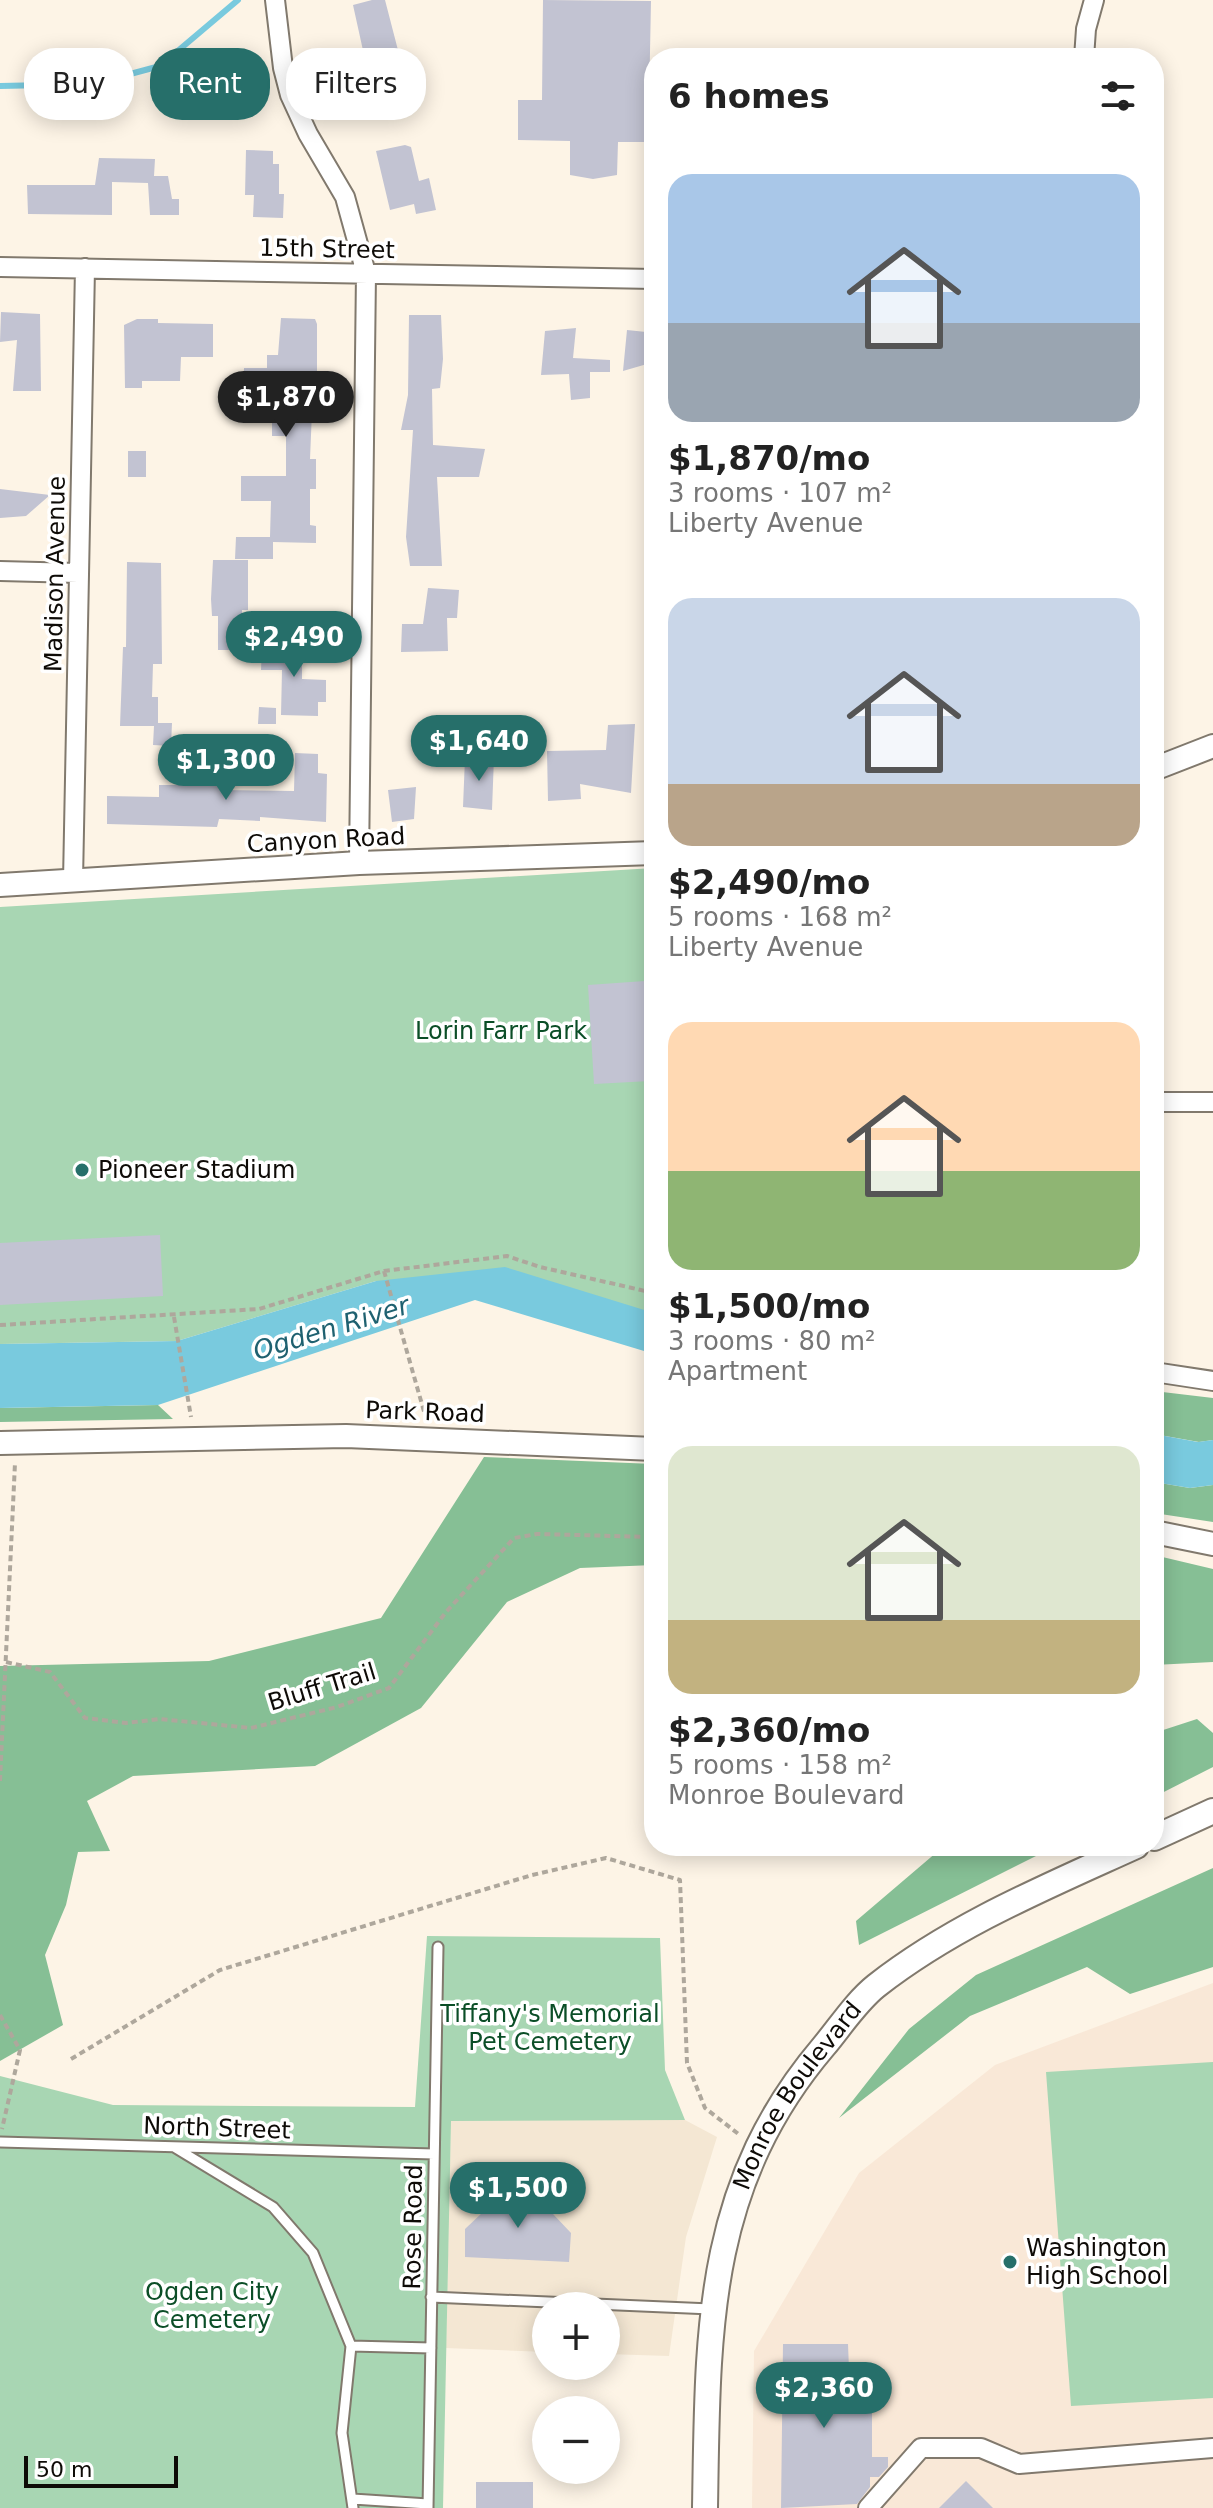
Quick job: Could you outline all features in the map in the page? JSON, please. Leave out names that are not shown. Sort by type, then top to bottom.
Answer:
[{"type":"main road","points":[[1164,1833],[1213,1811]]},
{"type":"main road","name":"Monroe Boulevard","points":[[705,2508],[711,2309],[729,2219],[756,2147],[798,2077],[874,1988],[994,1910],[1114,1856]]},
{"type":"street","points":[[275,0],[283,68],[290,95],[308,134],[345,197],[366,273],[359,863]]},
{"type":"street","points":[[1085,48],[1094,0]]},
{"type":"street","name":"15th Street","points":[[0,267],[644,279]]},
{"type":"street","name":"Madison Avenue","points":[[73,881],[85,268]]},
{"type":"street","points":[[0,571],[78,573]]},
{"type":"street","points":[[1164,765],[1213,746]]},
{"type":"street","name":"Canyon Road","points":[[0,885],[359,863],[644,853]]},
{"type":"street","points":[[1164,1102],[1213,1102]]},
{"type":"street","points":[[1164,1374],[1213,1381]]},
{"type":"street","name":"Park Road","points":[[8,1443],[193,1429],[644,1448]]},
{"type":"street","points":[[1164,1534],[1213,1544]]},
{"type":"street","points":[[868,2508],[921,2448],[981,2448],[1019,2464],[1213,2448]]},
{"type":"lane","name":"Rose Road","points":[[428,2506],[438,1947]]},
{"type":"lane","name":"North Street","points":[[0,2141],[434,2154]]},
{"type":"lane","points":[[174,2147],[273,2207],[313,2253],[351,2346],[342,2433],[353,2504],[428,2506]]},
{"type":"lane","points":[[431,2297],[711,2309]]},
{"type":"lane","points":[[351,2346],[431,2348]]},
{"type":"path","points":[[0,1325],[174,1317],[259,1309],[384,1271],[507,1256],[540,1267],[644,1291]]},
{"type":"path","points":[[384,1271],[425,1415]]},
{"type":"path","points":[[174,1317],[193,1429]]},
{"type":"path","points":[[0,1781],[6,1662],[8,1443]]},
{"type":"path","name":"Bluff Trail","points":[[6,1662],[50,1672],[85,1718],[126,1723],[160,1719],[251,1728],[337,1707],[389,1688],[446,1612],[514,1538],[537,1534],[644,1537]]},
{"type":"path","points":[[71,2059],[220,1970],[532,1875],[606,1858],[680,1880],[687,2063],[705,2108],[756,2147]]},
{"type":"path","points":[[0,2015],[20,2050],[0,2141]]},
{"type":"shaded area","name":"Washington High School","points":[[1213,1983],[1213,2508],[752,2508],[754,2351],[859,2173],[995,2065]]},
{"type":"shaded area","points":[[451,2120],[685,2120],[717,2137],[686,2237],[669,2356],[620,2354],[620,2292],[532,2292],[532,2351],[446,2348]]},
{"type":"green space","name":"Lorin Farr Park","points":[[644,869],[644,1314],[376,1281],[177,1341],[0,1344],[0,907]]},
{"type":"green space","points":[[1164,1392],[1213,1398],[1213,1440],[1199,1442],[1164,1436]]},
{"type":"green space","points":[[158,1405],[173,1419],[0,1422],[0,1408]]},
{"type":"green space","points":[[484,1457],[644,1464],[644,1565],[580,1568],[507,1602],[421,1708],[315,1766],[133,1776],[87,1801],[110,1851],[78,1852],[66,1905],[45,1955],[63,2025],[0,2061],[0,1666],[209,1661],[381,1618]]},
{"type":"green space","points":[[1164,1484],[1190,1488],[1213,1485],[1213,1522],[1164,1515]]},
{"type":"green space","points":[[1164,1557],[1213,1569],[1213,1662],[1164,1664]]},
{"type":"green space","points":[[1197,1719],[1213,1733],[1213,1767],[1164,1792],[1164,1730]]},
{"type":"green space","points":[[932,1856],[1036,1856],[859,1945],[856,1921]]},
{"type":"green space","points":[[1213,1868],[1213,1967],[1130,1994],[1087,1967],[970,2016],[839,2118],[909,2029],[976,1975]]},
{"type":"green space","name":"Ogden City Cemetery","points":[[427,1936],[660,1938],[665,2070],[685,2120],[451,2121],[443,2508],[0,2508],[0,2076],[113,2105],[415,2107]]},
{"type":"green space","points":[[1213,2062],[1213,2398],[1071,2406],[1046,2072]]},
{"type":"water","name":"Ogden River","points":[[505,1267],[644,1310],[644,1351],[475,1300],[158,1405],[0,1408],[0,1344],[177,1341],[376,1281]]},
{"type":"water","points":[[1164,1436],[1198,1442],[1213,1440],[1213,1485],[1190,1488],[1164,1484]]},
{"type":"building","points":[[385,0],[397,48],[362,48],[353,5]]},
{"type":"building","points":[[543,0],[651,1],[650,48],[644,48],[644,142],[618,142],[617,175],[593,179],[570,175],[570,141],[518,140],[518,100],[542,100]]},
{"type":"building","points":[[405,145],[411,147],[419,181],[429,178],[436,210],[416,214],[414,204],[390,210],[376,151]]},
{"type":"building","points":[[246,150],[273,151],[273,164],[279,164],[279,194],[284,194],[283,218],[253,217],[254,195],[245,195]]},
{"type":"building","points":[[99,158],[155,159],[154,176],[168,176],[172,199],[179,199],[179,215],[150,215],[148,183],[112,182],[112,215],[28,214],[27,185],[95,185]]},
{"type":"building","points":[[1,312],[40,314],[41,391],[13,391],[17,340],[0,342]]},
{"type":"building","points":[[409,315],[441,315],[443,359],[440,388],[432,389],[433,445],[485,449],[479,477],[437,477],[442,566],[410,566],[406,537],[413,430],[401,430],[408,395]]},
{"type":"building","points":[[281,318],[315,319],[317,324],[317,387],[313,387],[310,459],[316,459],[316,489],[310,489],[310,525],[316,526],[316,543],[273,542],[273,559],[235,559],[236,537],[270,537],[271,501],[241,501],[241,476],[286,476],[286,436],[272,436],[272,398],[243,398],[244,368],[267,368],[267,355],[278,355]]},
{"type":"building","points":[[137,319],[158,319],[158,323],[213,324],[213,357],[181,357],[180,381],[142,381],[142,388],[125,388],[124,325]]},
{"type":"building","points":[[576,328],[573,358],[610,360],[610,372],[590,372],[590,398],[571,400],[569,374],[541,375],[545,331]]},
{"type":"building","points":[[627,330],[644,332],[644,365],[623,371]]},
{"type":"building","points":[[128,451],[146,451],[146,477],[128,477]]},
{"type":"building","points":[[0,489],[50,495],[26,516],[0,518]]},
{"type":"building","points":[[213,560],[248,560],[248,610],[242,610],[242,650],[218,650],[218,616],[212,616],[211,599]]},
{"type":"building","points":[[127,562],[161,563],[162,664],[153,664],[152,697],[158,697],[158,723],[172,723],[171,746],[153,745],[154,726],[120,726],[123,647],[126,647]]},
{"type":"building","points":[[428,588],[459,590],[457,618],[447,618],[448,651],[401,652],[402,624],[423,624]]},
{"type":"building","points":[[281,639],[302,639],[302,679],[326,680],[326,702],[318,702],[318,716],[281,715],[282,670],[261,670],[262,646],[281,646]]},
{"type":"building","points":[[259,707],[276,708],[276,724],[258,724]]},
{"type":"building","points":[[635,724],[631,793],[580,784],[581,799],[548,801],[547,751],[606,750],[608,725]]},
{"type":"building","points":[[295,753],[318,754],[318,773],[327,774],[326,822],[260,817],[260,821],[219,819],[217,827],[107,824],[107,796],[159,797],[159,785],[188,785],[188,777],[211,777],[210,785],[220,785],[220,790],[294,791]]},
{"type":"building","points":[[494,757],[492,810],[463,807],[465,758]]},
{"type":"building","points":[[416,787],[414,819],[392,822],[388,790]]},
{"type":"building","points":[[644,981],[644,1081],[594,1084],[588,985]]},
{"type":"building","points":[[160,1235],[163,1296],[0,1305],[0,1243]]},
{"type":"building","points":[[519,2178],[571,2233],[569,2262],[465,2257],[465,2229]]},
{"type":"building","points":[[783,2344],[848,2344],[850,2395],[872,2397],[872,2457],[888,2457],[888,2467],[879,2477],[870,2477],[870,2487],[857,2504],[781,2508]]},
{"type":"building","points":[[966,2481],[993,2508],[939,2508]]},
{"type":"building","points":[[476,2482],[533,2484],[533,2508],[476,2508]]},
{"type":"waterway","points":[[0,86],[93,84],[160,66],[238,0]]},
{"type":"place","name":"Pioneer Stadium","points":[[82,1170]]},
{"type":"place","name":"Washington High School","points":[[1010,2262]]},
{"type":"park label","name":"Tiffany's Memorial Pet Cemetery","points":[[550,2028]]}]
